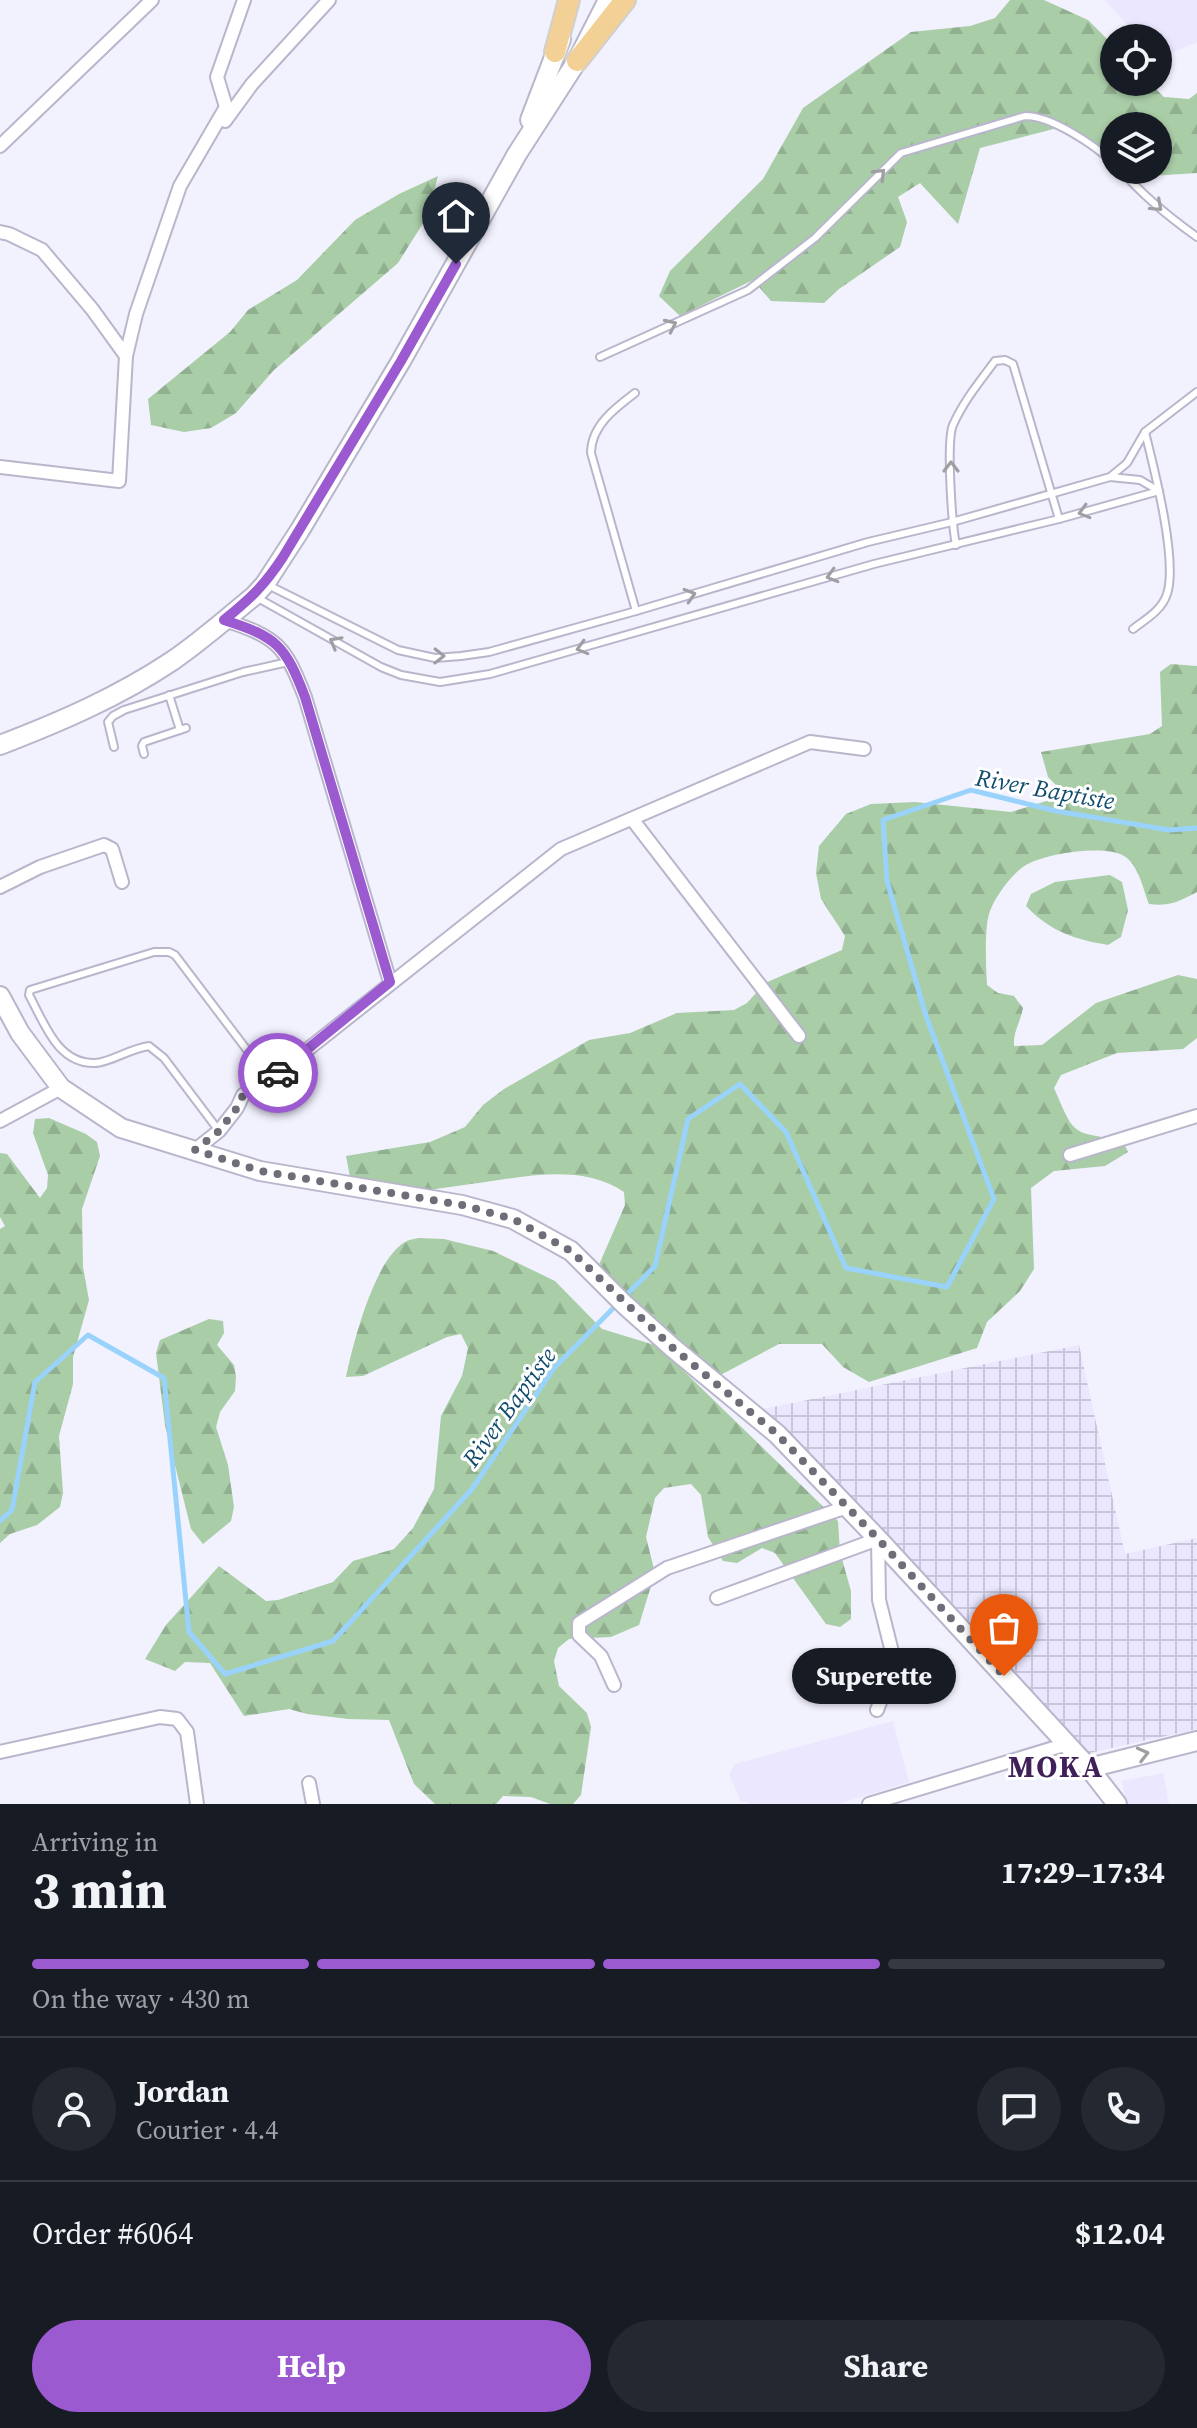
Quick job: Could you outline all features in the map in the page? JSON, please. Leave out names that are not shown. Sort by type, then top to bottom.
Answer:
[{"type":"main road","points":[[555,52],[569,0]]},
{"type":"main road","points":[[517,154],[578,0]]},
{"type":"main road","points":[[577,61],[608,0]]},
{"type":"main road","points":[[0,745],[51,726],[120,692],[173,660],[260,590],[300,530],[401,361],[517,154],[577,61],[625,0]]},
{"type":"main road","points":[[1,1000],[20,1033],[61,1088],[121,1128],[260,1171],[462,1205],[513,1219],[571,1251],[673,1348],[777,1434],[1067,1744],[1117,1804]]},
{"type":"main road","points":[[1089,1768],[1197,1741]]},
{"type":"street","points":[[0,146],[152,0]]},
{"type":"street","points":[[0,467],[119,481],[126,356],[136,314],[180,186],[226,107],[217,77],[244,0]]},
{"type":"street","points":[[180,186],[252,84],[329,0]]},
{"type":"street","points":[[0,232],[42,250],[92,309],[126,356]]},
{"type":"street","points":[[224,620],[267,635],[291,662],[305,697],[390,982]]},
{"type":"street","points":[[195,1150],[219,1131],[243,1095],[269,1080],[561,849],[810,742],[864,749]]},
{"type":"street","points":[[632,819],[799,1036]]},
{"type":"street","points":[[0,887],[40,867],[104,845],[112,849],[122,882]]},
{"type":"street","points":[[0,1121],[61,1088]]},
{"type":"street","points":[[1070,1155],[1197,1116]]},
{"type":"street","points":[[614,1685],[601,1656],[579,1635],[579,1623],[667,1568],[847,1507]]},
{"type":"street","points":[[717,1598],[878,1539],[879,1600],[892,1652],[891,1674],[877,1710]]},
{"type":"street","points":[[0,1752],[160,1717],[177,1719],[187,1732],[197,1804]]},
{"type":"street","points":[[869,1804],[1067,1744]]},
{"type":"street","points":[[309,1783],[313,1804]]},
{"type":"lane","points":[[600,357],[748,290],[815,238],[901,153],[1033,116],[1060,126],[1100,153]]},
{"type":"lane","points":[[1133,184],[1170,218],[1197,237]]},
{"type":"lane","points":[[956,545],[952,522],[951,428],[995,361],[1005,360],[1013,364],[1059,519]]},
{"type":"lane","points":[[260,590],[398,650],[435,658],[489,652],[868,542],[1053,495],[1110,477],[1127,463],[1145,432],[1197,392]]},
{"type":"lane","points":[[635,393],[615,408],[598,428],[591,442],[591,453],[636,611]]},
{"type":"lane","points":[[1133,629],[1158,610],[1167,593],[1169,564],[1159,491],[1145,432]]},
{"type":"lane","points":[[1110,477],[1140,480],[1159,491]]},
{"type":"lane","points":[[260,590],[381,667],[440,682],[490,674],[874,564],[1159,491]]},
{"type":"lane","points":[[114,747],[108,722],[113,716],[243,672],[291,662]]},
{"type":"lane","points":[[144,754],[144,742],[183,729],[169,695]]},
{"type":"lane","points":[[219,1131],[164,1058],[149,1046],[97,1063],[78,1060],[55,1044],[29,995],[30,990],[154,952],[169,952],[175,955],[269,1080]]},
{"type":"shaded area","points":[[1105,0],[1197,0],[1197,42],[1172,53],[1172,24],[1126,24]]},
{"type":"shaded area","points":[[1079,1345],[1125,1554],[1197,1538],[1197,1729],[1085,1754],[763,1409]]},
{"type":"shaded area","points":[[893,1721],[909,1782],[838,1804],[750,1804],[741,1802],[729,1774],[735,1764]]},
{"type":"shaded area","points":[[1163,1773],[1169,1804],[1129,1804],[1126,1801],[1122,1781]]},
{"type":"green space","points":[[1010,0],[1044,0],[1088,20],[1100,32],[1100,96],[1189,99],[1197,93],[1197,173],[1172,175],[1172,112],[1100,112],[1100,152],[1065,126],[980,148],[958,224],[920,183],[898,197],[907,222],[900,247],[824,303],[771,301],[753,280],[680,316],[659,296],[670,271],[763,179],[803,108],[911,32],[970,26],[995,18]]},
{"type":"green space","points":[[438,176],[427,217],[398,263],[274,370],[236,413],[211,428],[184,432],[151,425],[148,399],[230,332],[248,310],[297,280],[355,220]]},
{"type":"green space","points":[[1171,664],[1197,666],[1197,892],[1163,905],[1149,904],[1133,865],[1115,852],[1073,852],[1032,862],[1009,881],[990,911],[986,936],[987,985],[998,993],[1014,996],[1023,1008],[1014,1046],[1042,1045],[1096,1003],[1178,975],[1197,979],[1197,1038],[1183,1049],[1117,1053],[1061,1075],[1054,1088],[1076,1129],[1122,1140],[1128,1152],[1105,1166],[1054,1171],[1031,1188],[1034,1269],[1020,1291],[987,1322],[977,1348],[869,1382],[843,1367],[822,1344],[779,1344],[711,1380],[598,1267],[625,1205],[624,1192],[588,1177],[549,1174],[371,1198],[351,1182],[346,1156],[430,1142],[465,1127],[483,1105],[504,1089],[589,1040],[630,1033],[677,1013],[734,1010],[747,1003],[765,983],[842,950],[845,936],[821,899],[816,873],[819,846],[846,814],[871,804],[915,802],[1011,812],[1066,795],[1048,777],[1041,752],[1150,734],[1162,726],[1160,672]]},
{"type":"green space","points":[[1110,875],[1122,882],[1128,910],[1121,937],[1108,945],[1064,933],[1026,906],[1031,894],[1055,882]]},
{"type":"green space","points":[[49,1118],[97,1142],[100,1156],[82,1209],[83,1267],[89,1300],[73,1357],[73,1384],[59,1436],[63,1493],[60,1507],[37,1525],[10,1534],[0,1543],[0,1229],[5,1226],[0,1217],[0,1153],[7,1154],[40,1198],[47,1188],[48,1175],[33,1133],[35,1119]]},
{"type":"green space","points":[[444,1239],[493,1251],[555,1281],[602,1329],[658,1346],[838,1521],[840,1552],[851,1591],[851,1619],[840,1627],[826,1624],[775,1553],[762,1548],[737,1563],[723,1561],[708,1537],[701,1495],[691,1484],[664,1488],[655,1498],[646,1537],[655,1573],[639,1625],[611,1637],[569,1639],[558,1648],[554,1661],[559,1686],[587,1713],[591,1727],[581,1795],[573,1804],[550,1804],[531,1797],[503,1796],[496,1804],[435,1804],[414,1784],[389,1720],[348,1719],[289,1709],[244,1716],[210,1663],[185,1662],[175,1671],[145,1659],[166,1625],[219,1566],[266,1601],[278,1600],[333,1582],[353,1561],[394,1549],[413,1528],[434,1489],[441,1416],[462,1376],[468,1348],[461,1334],[447,1337],[363,1376],[346,1377],[375,1282],[395,1250],[407,1241]]},
{"type":"green space","points":[[209,1319],[223,1321],[224,1333],[217,1345],[234,1365],[236,1377],[235,1391],[220,1412],[216,1427],[228,1465],[234,1507],[231,1521],[203,1544],[191,1529],[165,1425],[156,1353],[160,1340]]},
{"type":"waterway","name":"River Baptiste","points":[[0,1521],[12,1510],[35,1382],[88,1335],[164,1378],[189,1632],[225,1674],[333,1641],[472,1489],[554,1368],[655,1266],[688,1119],[740,1084],[786,1132],[846,1268],[947,1287],[994,1199],[926,1016],[887,881],[883,820],[971,790],[1056,811],[1169,830],[1197,828]]},
{"type":"way so far","points":[[278,1073],[243,1095],[219,1131],[195,1150],[260,1171],[462,1205],[513,1219],[571,1251],[673,1348],[777,1434],[1004,1676]]},
{"type":"place","name":"Superette","points":[[1004,1676]]},
{"type":"district","name":"MOKA","points":[[1056,1766]]},
{"type":"route","points":[[278,1073],[390,982],[305,697],[291,662],[267,635],[224,620],[254,596],[283,557],[456,264]]}]
